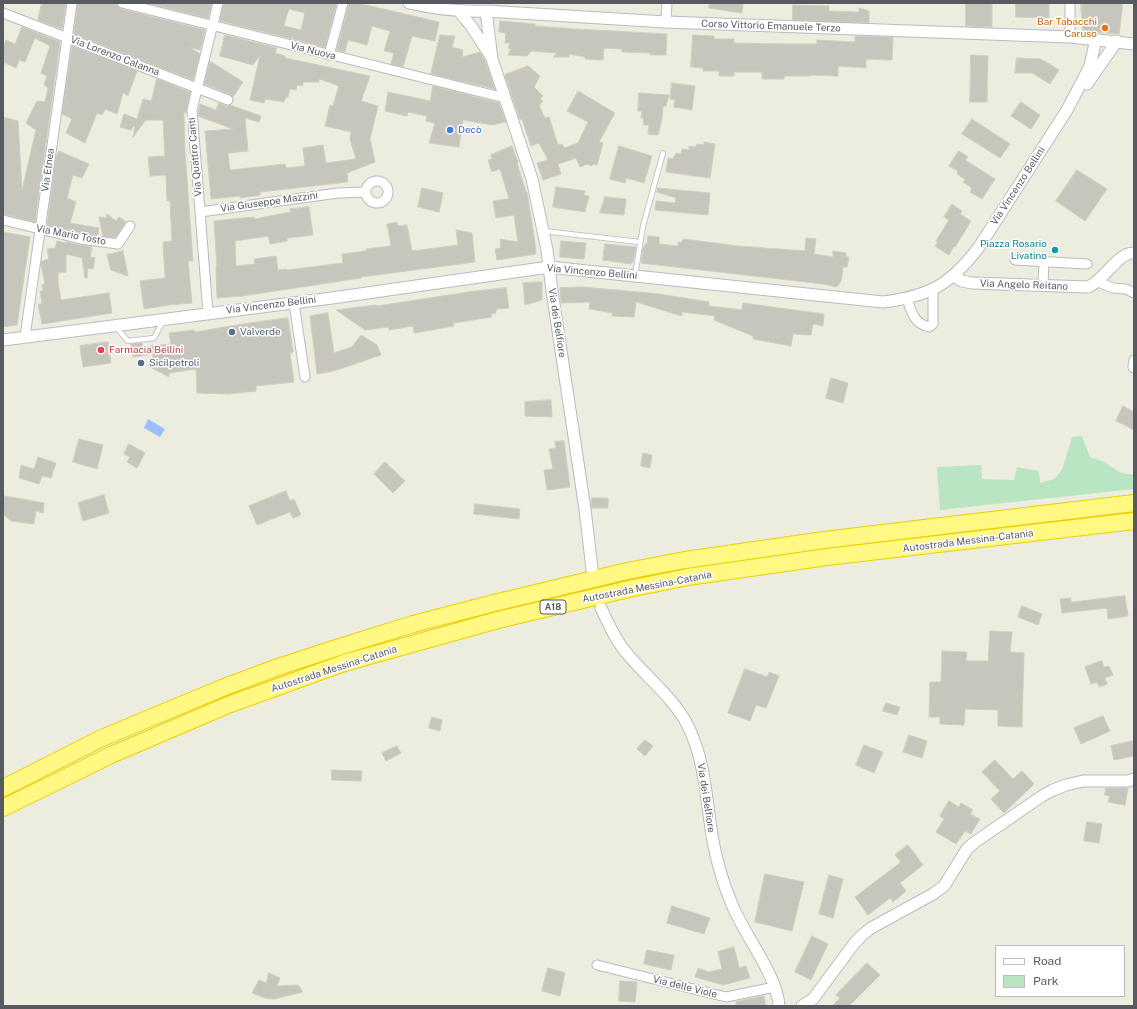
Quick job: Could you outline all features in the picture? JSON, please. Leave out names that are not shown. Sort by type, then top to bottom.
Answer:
[{"type":"highway","name":"Autostrada Messina-Catania","points":[[3,788],[102,738],[222,688],[278,667],[336,648],[413,624],[494,603],[627,571],[685,560],[824,540],[1134,503]]},
{"type":"highway","name":"Autostrada Messina-Catania","points":[[3,808],[111,754],[228,705],[344,663],[498,620],[629,589],[727,571],[826,557],[1134,521]]},
{"type":"street","name":"Via Etnea","points":[[25,337],[72,3]]},
{"type":"street","name":"Via Nuova","points":[[122,3],[505,98]]},
{"type":"street","name":"Via Quattro Canti","points":[[208,313],[192,110],[218,3]]},
{"type":"street","points":[[329,55],[344,3]]},
{"type":"street","name":"Corso Vittorio Emanuele Terzo","points":[[413,3],[441,10],[486,11],[666,22],[1070,37],[1134,44]]},
{"type":"street","points":[[666,22],[667,3]]},
{"type":"street","points":[[1070,3],[1070,37]]},
{"type":"street","points":[[459,11],[471,26],[492,58]]},
{"type":"street","points":[[486,11],[492,58]]},
{"type":"street","name":"Via Lorenzo Calanna","points":[[3,13],[228,100]]},
{"type":"street","points":[[1067,110],[1090,66],[1096,40]]},
{"type":"street","points":[[1067,110],[1117,42]]},
{"type":"street","name":"Via dei Belfiore","points":[[492,58],[532,179],[543,230],[585,509],[592,569]]},
{"type":"street","name":"Via Vincenzo Bellini","points":[[3,340],[294,303],[549,266],[883,302],[907,299],[933,290],[954,276],[966,264],[979,247],[1067,110]]},
{"type":"street","name":"Via Giuseppe Mazzini","points":[[200,212],[338,192],[366,192]]},
{"type":"street","name":"Via Mario Tosto","points":[[3,220],[81,239],[118,244],[130,226]]},
{"type":"street","points":[[1096,283],[1124,256],[1134,253]]},
{"type":"street","points":[[1015,260],[1087,264]]},
{"type":"street","points":[[1043,286],[1044,261]]},
{"type":"street","name":"Via Angelo Reitano","points":[[954,276],[962,281],[972,283],[1088,287],[1096,283],[1113,288],[1126,289],[1134,293]]},
{"type":"street","points":[[907,299],[914,318],[921,325],[929,327],[932,324],[933,290]]},
{"type":"street","points":[[294,303],[305,377]]},
{"type":"street","points":[[1134,360],[1132,367],[1134,368]]},
{"type":"street","name":"Via dei Belfiore","points":[[601,608],[612,631],[628,656],[677,708],[696,744],[702,768],[713,842],[731,902],[743,928],[770,976],[775,987],[779,1006]]},
{"type":"street","points":[[802,1006],[813,999],[852,945],[861,936],[871,928],[933,894],[944,886],[967,849],[1042,796],[1066,785],[1083,781],[1128,781],[1134,779]]},
{"type":"street","name":"Via delle Viole","points":[[597,965],[726,997],[775,987]]},
{"type":"lane","points":[[635,276],[640,242],[663,152]]},
{"type":"lane","points":[[543,230],[640,242]]},
{"type":"lane","points":[[115,325],[128,341],[154,338],[164,319]]},
{"type":"green space","points":[[1082,436],[1090,457],[1104,462],[1121,473],[1134,475],[1134,489],[940,510],[937,467],[981,465],[982,479],[1014,480],[1017,467],[1039,471],[1040,483],[1054,479],[1062,470],[1072,437]]},
{"type":"water","points":[[148,419],[165,429],[160,437],[144,428]]},
{"type":"building","points":[[42,3],[66,3],[62,29],[38,20]]},
{"type":"building","points":[[78,3],[116,3],[121,9],[205,30],[200,50],[189,47],[200,54],[193,80],[74,34]]},
{"type":"building","points":[[147,3],[212,3],[208,18]]},
{"type":"building","points":[[224,3],[337,3],[325,47],[220,21]],"holes":[[[289,9],[305,13],[301,30],[284,26]]]},
{"type":"building","points":[[349,3],[358,3],[439,22],[435,41],[412,36],[403,67],[391,64],[394,53],[384,51],[390,31],[372,26],[367,45],[348,40],[345,52],[337,50]]},
{"type":"building","points":[[710,3],[743,3],[742,13],[709,8]]},
{"type":"building","points":[[966,3],[992,3],[992,27],[966,26]]},
{"type":"building","points":[[1016,3],[1049,3],[1049,18],[1016,17]]},
{"type":"building","points":[[1081,3],[1123,3],[1119,34],[1083,31]]},
{"type":"building","points":[[793,5],[829,6],[829,11],[859,12],[859,8],[869,11],[869,23],[793,20]]},
{"type":"building","points":[[500,21],[535,24],[535,26],[667,34],[666,55],[622,52],[622,49],[604,48],[603,60],[585,59],[585,57],[569,54],[569,57],[553,57],[557,53],[531,51],[527,56],[508,55],[511,49],[508,48],[510,43],[505,43],[506,33],[499,32]]},
{"type":"building","points":[[22,27],[60,42],[35,222],[3,214],[3,117],[18,121],[22,190],[36,130],[26,123],[37,101],[45,102],[48,88],[44,85],[47,76],[41,73],[50,46],[35,38],[25,62],[19,60],[16,68],[3,62],[3,48],[6,40],[15,44]]},
{"type":"building","points":[[225,35],[277,48],[275,53],[285,56],[285,58],[370,76],[361,101],[378,106],[370,139],[375,162],[347,173],[348,182],[260,192],[260,195],[240,198],[240,196],[211,199],[205,131],[233,129],[198,116],[200,104],[216,110],[219,103],[226,106],[230,105],[261,116],[259,122],[245,118],[248,151],[228,153],[230,170],[285,164],[286,168],[305,166],[303,148],[323,145],[326,163],[356,159],[350,139],[351,132],[325,126],[330,105],[333,106],[339,86],[319,79],[319,82],[304,82],[302,86],[297,85],[296,90],[290,89],[288,97],[286,97],[284,102],[265,99],[264,103],[250,100],[260,55],[253,65],[220,56]]},
{"type":"building","points":[[440,35],[455,36],[452,47],[463,50],[462,57],[480,52],[486,63],[495,89],[431,74]]},
{"type":"building","points":[[693,35],[714,36],[714,39],[734,39],[734,43],[784,44],[817,44],[817,40],[855,42],[855,36],[893,37],[892,60],[866,59],[866,68],[838,66],[838,76],[784,76],[784,79],[762,79],[762,72],[734,72],[734,76],[719,76],[719,71],[703,71],[703,68],[691,67]]},
{"type":"building","points":[[72,46],[137,71],[128,96],[123,93],[117,114],[105,109],[102,115],[97,113],[85,143],[66,133],[72,119],[62,114]]},
{"type":"building","points":[[971,55],[988,56],[987,102],[970,102]]},
{"type":"building","points":[[1017,58],[1041,59],[1059,70],[1050,84],[1032,73],[1015,73]]},
{"type":"building","points":[[210,61],[243,82],[233,97],[230,94],[204,84]]},
{"type":"building","points":[[528,66],[540,76],[534,87],[543,96],[540,99],[543,101],[539,106],[545,118],[549,117],[558,145],[562,144],[564,148],[578,143],[588,122],[567,111],[578,91],[615,113],[599,142],[603,143],[597,165],[593,164],[592,166],[587,164],[580,167],[576,158],[558,164],[561,174],[543,180],[537,163],[548,160],[539,143],[531,146],[522,119],[520,120],[505,75]]},
{"type":"building","points":[[157,79],[190,92],[186,113],[184,112],[185,152],[193,261],[188,261],[192,303],[144,309],[140,281],[165,278],[163,242],[172,241],[170,201],[167,201],[166,175],[150,176],[148,157],[165,156],[163,120],[146,120],[133,137],[135,127],[133,126],[131,130],[120,127],[124,114],[137,119],[143,99],[151,101]]},
{"type":"building","points":[[672,83],[695,86],[692,110],[674,107],[675,100],[670,99]]},
{"type":"building","points":[[433,86],[499,103],[506,122],[492,125],[463,120],[459,147],[429,143],[435,123],[426,121],[427,116],[408,112],[407,116],[385,111],[388,92],[430,101]]},
{"type":"building","points":[[639,93],[669,95],[666,106],[663,106],[662,119],[658,135],[648,134],[649,125],[643,125],[644,118],[641,118],[642,111],[638,111]]},
{"type":"building","points":[[1021,102],[1040,115],[1031,129],[1011,116]]},
{"type":"building","points":[[972,119],[1010,144],[1000,158],[962,134]]},
{"type":"building","points":[[704,142],[715,144],[710,178],[666,172],[668,158],[673,159],[676,153],[681,154],[682,149],[689,150],[689,146],[696,147],[697,144],[704,145]]},
{"type":"building","points":[[512,146],[527,192],[536,254],[497,260],[495,249],[501,248],[500,239],[518,242],[514,215],[496,218],[493,201],[509,199],[500,169],[492,172],[488,160],[492,159],[491,155]]},
{"type":"building","points":[[619,146],[652,156],[644,183],[626,178],[625,183],[610,179]]},
{"type":"building","points":[[59,151],[89,164],[82,178],[73,175],[67,198],[76,202],[70,223],[99,228],[98,235],[47,225],[56,157]]},
{"type":"building","points":[[959,151],[968,157],[965,160],[995,179],[982,199],[970,192],[972,188],[963,182],[965,179],[957,174],[958,171],[949,166]]},
{"type":"building","points":[[1077,170],[1107,189],[1085,221],[1056,201]]},
{"type":"building","points":[[556,187],[585,191],[584,195],[589,196],[585,212],[553,207]]},
{"type":"building","points":[[422,188],[443,193],[439,212],[418,207]]},
{"type":"building","points":[[658,188],[710,193],[708,215],[655,210],[656,201],[675,203],[676,198],[657,192]]},
{"type":"building","points":[[605,197],[626,199],[624,215],[600,213]]},
{"type":"building","points":[[952,204],[962,211],[960,214],[971,221],[949,255],[935,246],[938,242],[936,241],[949,220],[944,217]]},
{"type":"building","points":[[309,207],[313,235],[287,238],[287,241],[270,244],[268,236],[235,241],[236,266],[255,264],[254,259],[276,256],[278,270],[343,263],[342,254],[391,246],[387,224],[397,222],[398,226],[407,225],[412,251],[458,245],[456,230],[472,233],[475,262],[361,277],[242,296],[217,298],[217,267],[214,221],[254,217],[254,219],[291,212],[290,209]]},
{"type":"building","points":[[107,214],[116,221],[119,217],[126,222],[115,238],[103,236],[99,217],[106,218]]},
{"type":"building","points":[[3,232],[30,237],[17,325],[3,327]]},
{"type":"building","points":[[648,236],[659,237],[659,244],[678,246],[678,242],[682,242],[683,239],[738,246],[805,251],[806,238],[816,239],[814,254],[833,257],[833,251],[846,253],[846,257],[849,257],[847,267],[843,267],[841,281],[837,287],[823,284],[641,263],[643,248],[645,244],[647,244]]},
{"type":"building","points":[[57,241],[92,247],[90,258],[95,257],[93,269],[88,268],[87,278],[85,278],[82,258],[66,254],[66,272],[58,273],[61,300],[109,293],[112,313],[42,324],[38,304],[42,304],[40,291],[43,291],[42,285],[45,284],[41,265],[42,261],[49,259],[47,249],[55,248]]},
{"type":"building","points":[[561,241],[586,243],[584,259],[560,257]]},
{"type":"building","points":[[605,244],[636,247],[633,262],[631,264],[603,260]]},
{"type":"building","points":[[123,251],[128,276],[111,270],[107,255]]},
{"type":"building","points":[[542,282],[542,300],[525,305],[523,283]]},
{"type":"building","points":[[583,287],[659,294],[709,302],[709,306],[742,310],[743,303],[824,314],[823,326],[813,324],[811,335],[793,334],[791,346],[753,339],[753,336],[714,320],[715,316],[682,312],[682,316],[636,302],[634,317],[612,316],[613,313],[589,309],[590,302],[561,303],[560,288]]},
{"type":"building","points":[[506,288],[509,308],[496,309],[496,313],[491,314],[492,317],[453,323],[454,326],[414,333],[413,326],[389,330],[389,327],[365,330],[336,310],[377,306],[475,291]]},
{"type":"building","points":[[328,313],[334,353],[352,347],[361,335],[377,345],[381,355],[334,371],[317,374],[310,316]]},
{"type":"building","points":[[288,318],[293,352],[290,353],[294,382],[256,386],[256,391],[228,394],[197,393],[196,369],[169,373],[169,377],[148,366],[154,354],[133,357],[131,344],[142,343],[143,347],[171,344],[169,333],[194,330],[195,332]]},
{"type":"building","points":[[108,342],[111,363],[83,367],[80,346]]},
{"type":"building","points":[[831,378],[848,383],[843,403],[826,398]]},
{"type":"building","points":[[551,400],[552,417],[525,416],[525,402]]},
{"type":"building","points":[[1123,406],[1134,412],[1134,430],[1116,421]]},
{"type":"building","points":[[79,439],[103,445],[97,469],[73,462]]},
{"type":"building","points":[[564,441],[570,487],[547,490],[544,470],[553,469],[549,449],[556,448],[555,442]]},
{"type":"building","points":[[129,444],[145,453],[137,468],[127,462],[130,457],[124,454]]},
{"type":"building","points":[[643,453],[652,455],[650,468],[641,466]]},
{"type":"building","points":[[38,457],[56,463],[51,478],[42,476],[39,484],[19,478],[21,465],[34,469]]},
{"type":"building","points":[[385,462],[405,481],[393,493],[374,474]]},
{"type":"building","points":[[286,491],[290,501],[294,499],[301,515],[293,518],[290,512],[257,525],[249,506]]},
{"type":"building","points":[[104,495],[109,513],[83,521],[78,503]]},
{"type":"building","points":[[4,496],[44,503],[43,513],[36,511],[34,524],[11,521],[3,514]]},
{"type":"building","points":[[592,498],[608,498],[608,508],[592,508]]},
{"type":"building","points":[[475,504],[520,509],[519,519],[474,514]]},
{"type":"building","points":[[1125,596],[1128,616],[1108,619],[1107,608],[1062,613],[1060,599],[1071,598],[1071,602]]},
{"type":"building","points":[[1022,606],[1042,614],[1038,625],[1018,617]]},
{"type":"building","points":[[990,631],[1012,632],[1010,652],[1024,653],[1022,727],[998,726],[998,710],[965,709],[964,725],[940,724],[940,717],[929,717],[930,682],[941,682],[942,651],[967,652],[966,661],[988,661]]},
{"type":"building","points":[[1102,661],[1104,667],[1109,666],[1113,675],[1105,678],[1107,684],[1099,687],[1097,682],[1091,684],[1085,667]]},
{"type":"building","points":[[745,669],[767,677],[769,672],[779,676],[766,708],[756,705],[750,721],[728,713]]},
{"type":"building","points":[[886,703],[900,707],[897,715],[883,711]]},
{"type":"building","points":[[1103,716],[1110,731],[1081,744],[1074,728]]},
{"type":"building","points":[[432,717],[442,720],[440,731],[429,728]]},
{"type":"building","points":[[909,735],[927,741],[922,758],[903,752]]},
{"type":"building","points":[[645,740],[653,746],[645,756],[637,749]]},
{"type":"building","points":[[1134,741],[1134,756],[1114,760],[1111,746]]},
{"type":"building","points":[[864,745],[883,752],[874,773],[856,765]]},
{"type":"building","points":[[397,746],[401,753],[386,761],[382,753]]},
{"type":"building","points":[[995,760],[1013,779],[1022,771],[1034,784],[1004,813],[991,799],[1000,791],[982,772]]},
{"type":"building","points":[[332,770],[362,771],[361,781],[332,780]]},
{"type":"building","points":[[1106,788],[1128,788],[1125,805],[1108,802],[1110,796],[1105,795]]},
{"type":"building","points":[[949,801],[959,807],[961,803],[973,810],[970,814],[980,819],[971,834],[965,831],[956,844],[936,832],[944,819],[940,816]]},
{"type":"building","points":[[1087,822],[1102,824],[1099,843],[1084,841]]},
{"type":"building","points":[[908,845],[923,865],[900,883],[906,891],[893,902],[890,898],[868,915],[855,897],[901,862],[895,855]]},
{"type":"building","points":[[765,874],[804,882],[792,931],[755,922]]},
{"type":"building","points":[[829,875],[843,879],[833,918],[819,914]]},
{"type":"building","points":[[672,906],[710,918],[704,934],[667,923]]},
{"type":"building","points":[[812,936],[828,944],[811,980],[795,972]]},
{"type":"building","points":[[734,947],[739,968],[746,966],[750,978],[723,985],[695,977],[698,968],[708,972],[722,969],[718,952]]},
{"type":"building","points":[[647,950],[674,955],[671,970],[644,964]]},
{"type":"building","points":[[867,963],[880,975],[849,1006],[832,1006],[840,998],[836,995]]},
{"type":"building","points":[[548,968],[565,973],[560,996],[542,991]]},
{"type":"building","points":[[269,973],[280,978],[277,986],[298,985],[303,992],[274,999],[265,998],[252,993],[259,980],[266,983]]},
{"type":"building","points":[[620,981],[637,982],[635,1002],[619,1001]]},
{"type":"building","points":[[764,996],[766,1006],[736,1006],[736,1002]]},
{"type":"place","name":"Bar Tabacchi Caruso","points":[[1105,28]]},
{"type":"place","name":"Decò","points":[[450,130]]},
{"type":"place","name":"Piazza Rosario Livatino","points":[[1055,250]]},
{"type":"place","name":"Valverde","points":[[232,332]]},
{"type":"place","name":"Farmacia Bellini","points":[[101,350]]},
{"type":"place","name":"Sicilpetroli","points":[[141,363]]}]
